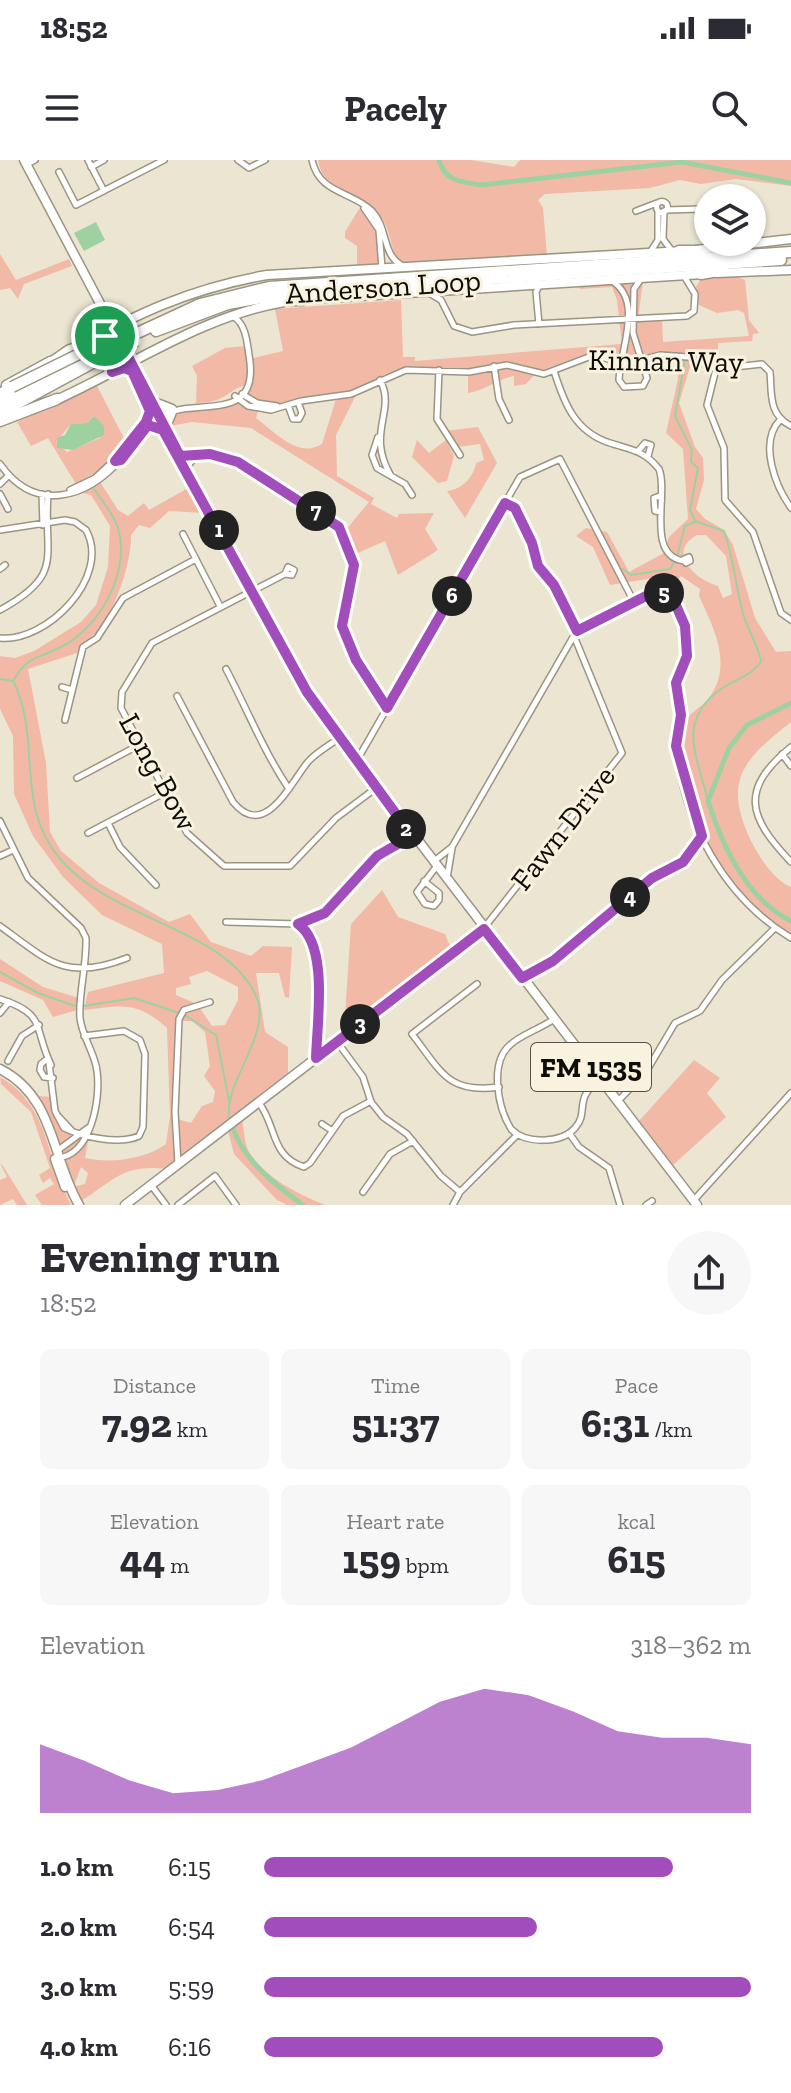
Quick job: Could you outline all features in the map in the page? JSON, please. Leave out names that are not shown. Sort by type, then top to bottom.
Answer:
[{"type":"highway","points":[[676,251],[791,250]]},
{"type":"highway","name":"Anderson Loop","points":[[0,413],[108,351],[131,332],[214,300],[290,285],[791,250]]},
{"type":"highway","points":[[701,274],[791,260]]},
{"type":"highway","name":"Anderson Loop","points":[[131,332],[151,333],[208,310],[295,292],[791,260]]},
{"type":"highway","points":[[151,333],[249,305],[303,300]]},
{"type":"highway","points":[[0,393],[131,332]]},
{"type":"highway","points":[[0,393],[70,350]]},
{"type":"highway","name":"Anderson Loop","points":[[0,404],[108,351]]},
{"type":"highway","points":[[0,423],[57,399]]},
{"type":"main road","name":"FM 1535","points":[[27,161],[164,429],[294,671],[338,739],[696,1203]]},
{"type":"main road","points":[[70,350],[113,328],[131,332],[204,287],[267,275],[649,253],[791,239]]},
{"type":"main road","points":[[57,399],[112,372],[132,366],[144,355],[226,316],[257,307],[303,300],[424,291],[791,270]]},
{"type":"main road","points":[[100,334],[108,318],[131,332]]},
{"type":"main road","points":[[100,334],[108,337],[118,358],[112,372]]},
{"type":"main road","points":[[152,403],[172,411],[164,429],[147,424],[152,403]]},
{"type":"main road","points":[[125,1205],[484,929]]},
{"type":"main road","points":[[0,1072],[19,1086],[36,1106],[57,1156],[59,1177],[76,1205]]},
{"type":"street","points":[[90,163],[96,160]]},
{"type":"street","points":[[90,163],[104,160]]},
{"type":"street","points":[[59,172],[76,205],[164,160]]},
{"type":"street","points":[[238,160],[249,168],[265,160]]},
{"type":"street","points":[[312,160],[326,185],[374,214],[383,229],[389,254],[408,269]]},
{"type":"street","points":[[90,163],[104,191]]},
{"type":"street","points":[[350,198],[370,214],[379,230],[384,262],[380,270]]},
{"type":"street","points":[[636,211],[650,205],[694,209]]},
{"type":"street","points":[[662,208],[663,239],[676,251]]},
{"type":"street","points":[[649,253],[658,240],[662,208]]},
{"type":"street","points":[[693,290],[701,274]]},
{"type":"street","points":[[424,291],[435,296],[454,326],[470,332],[539,324],[687,316],[696,306],[693,290],[682,275]]},
{"type":"street","points":[[607,279],[624,290],[627,345],[621,363],[621,384],[634,388],[645,383],[642,360],[635,345],[634,289],[644,277]]},
{"type":"street","points":[[536,292],[543,283]]},
{"type":"street","points":[[528,284],[536,292],[539,324]]},
{"type":"street","points":[[446,309],[448,294],[456,289]]},
{"type":"street","points":[[0,464],[25,488],[46,495],[88,481],[117,462],[135,436],[159,417],[194,407],[220,407],[238,395],[251,374],[244,328],[247,317],[257,307]]},
{"type":"street","points":[[226,316],[236,318],[244,328]]},
{"type":"street","points":[[627,345],[635,345]]},
{"type":"street","name":"Kinnan Way","points":[[238,395],[256,406],[285,406],[351,394],[406,370],[469,372],[514,365],[537,373],[554,371],[586,356],[600,356],[621,363],[660,355],[683,357],[716,369],[756,363],[766,367],[770,372],[772,407],[780,420]]},
{"type":"street","points":[[494,366],[499,399],[509,420]]},
{"type":"street","points":[[716,369],[707,405],[711,422],[724,448],[725,500],[753,532],[781,613],[791,620]]},
{"type":"street","points":[[439,370],[437,419],[460,455]]},
{"type":"street","points":[[554,371],[565,404],[583,427],[611,443],[639,450],[661,473],[661,512],[666,550],[674,558],[684,561]]},
{"type":"street","points":[[380,380],[386,400],[378,437],[381,455],[391,476],[405,484],[412,495]]},
{"type":"street","points":[[285,406],[293,419],[299,419],[302,413],[298,402]]},
{"type":"street","points":[[791,426],[780,420],[772,433],[776,483],[791,508]]},
{"type":"street","points":[[639,450],[645,443],[651,445],[648,456]]},
{"type":"street","points":[[190,463],[197,454]]},
{"type":"street","points":[[179,455],[220,455],[238,462],[339,527],[354,565],[342,626],[356,660],[387,708]]},
{"type":"street","points":[[356,762],[520,477],[558,458],[634,602]]},
{"type":"street","points":[[0,481],[7,473]]},
{"type":"street","points":[[0,494],[8,509]]},
{"type":"street","points":[[0,610],[20,599],[43,577],[49,562],[44,513],[46,495]]},
{"type":"street","name":"Fawn Drive","points":[[484,929],[622,753],[554,585],[538,566],[532,543],[515,508],[505,503]]},
{"type":"street","points":[[0,530],[75,522],[89,536],[89,565],[83,588],[69,605],[31,632],[0,638]]},
{"type":"street","points":[[183,534],[220,606]]},
{"type":"street","points":[[65,720],[83,647],[97,638],[123,598],[150,580],[196,559]]},
{"type":"street","name":"Long Bow","points":[[285,574],[152,643],[122,692],[121,708],[190,837],[224,866],[290,866],[336,818],[376,788]]},
{"type":"street","points":[[425,879],[440,895],[434,906],[426,905],[418,894],[425,879],[452,847],[575,633],[652,593],[666,594],[675,603],[685,626],[687,659],[676,683],[681,715],[676,746],[702,836],[722,876],[775,928],[791,938]]},
{"type":"street","points":[[226,669],[271,763],[289,789]]},
{"type":"street","points":[[62,687],[72,690]]},
{"type":"street","points":[[177,696],[240,810],[262,817],[289,789],[307,763],[338,739]]},
{"type":"street","points":[[77,778],[141,744]]},
{"type":"street","points":[[791,747],[763,772],[755,801],[771,837],[791,862]]},
{"type":"street","points":[[782,754],[791,766]]},
{"type":"street","points":[[88,833],[166,792]]},
{"type":"street","points":[[0,821],[36,888],[85,933],[86,970],[80,1013],[84,1036],[97,1072],[88,1128],[77,1150],[57,1156]]},
{"type":"street","points":[[108,823],[119,845],[156,885]]},
{"type":"street","points":[[226,922],[298,924],[325,913],[377,856],[412,836]]},
{"type":"street","points":[[522,978],[553,961],[652,878],[683,862],[702,836]]},
{"type":"street","points":[[447,880],[452,847]]},
{"type":"street","points":[[0,856],[13,850]]},
{"type":"street","points":[[298,924],[311,935],[317,960],[316,1058]]},
{"type":"street","points":[[0,926],[31,950],[62,967],[86,970],[127,958]]},
{"type":"street","points":[[617,1101],[646,1072],[675,1023],[700,1011],[722,980],[775,928]]},
{"type":"street","points":[[477,984],[412,1034],[456,1086],[476,1090],[499,1087]]},
{"type":"street","points":[[0,999],[28,1010],[39,1025],[57,1114],[73,1132],[125,1140],[141,1134],[145,1054],[140,1040],[129,1032],[84,1036]]},
{"type":"street","points":[[0,1013],[9,1002]]},
{"type":"street","points":[[178,1164],[175,1105],[180,1015],[186,1009],[210,1002]]},
{"type":"street","points":[[554,1019],[506,1049],[500,1062],[499,1087],[505,1117],[517,1135],[542,1140],[569,1133],[579,1122],[585,1092],[600,1079]]},
{"type":"street","points":[[8,1061],[22,1036],[39,1025]]},
{"type":"street","points":[[337,1042],[363,1077],[371,1101],[383,1117],[413,1141],[441,1176],[460,1192]]},
{"type":"street","points":[[48,1061],[41,1064],[40,1070],[52,1078]]},
{"type":"street","points":[[696,1203],[791,1093]]},
{"type":"street","points":[[258,1102],[266,1114],[276,1146],[299,1166],[310,1163],[347,1112],[371,1101]]},
{"type":"street","points":[[322,1124],[331,1130]]},
{"type":"street","points":[[569,1133],[579,1147],[609,1168],[620,1205]]},
{"type":"street","points":[[57,1156],[84,1135]]},
{"type":"street","points":[[453,1205],[460,1192],[517,1135]]},
{"type":"street","points":[[363,1192],[390,1154],[413,1141]]},
{"type":"street","points":[[72,1144],[77,1150]]},
{"type":"street","points":[[179,1146],[194,1152]]},
{"type":"street","points":[[178,1205],[215,1176],[236,1205]]},
{"type":"street","points":[[151,1185],[166,1205]]},
{"type":"shaded area","points":[[318,160],[471,160],[514,167],[520,160],[791,160],[791,186],[736,179],[701,184],[680,180],[650,188],[545,194],[538,200],[543,208],[547,256],[406,265],[397,260],[378,213],[334,185],[321,171]]},
{"type":"shaded area","points":[[359,209],[371,221],[377,234],[379,266],[357,267],[357,246],[345,238],[345,232]]},
{"type":"shaded area","points":[[96,222],[105,240],[84,251],[74,233]]},
{"type":"shaded area","points":[[0,254],[16,280],[69,259],[72,266],[24,284],[18,299],[10,288],[0,290]]},
{"type":"shaded area","points":[[735,276],[745,280],[749,320],[759,333],[753,334],[752,341],[718,343],[718,366],[693,357],[679,403],[695,447],[703,458],[704,480],[696,509],[705,519],[724,530],[733,545],[755,618],[776,652],[791,651],[791,722],[761,748],[742,772],[738,802],[742,820],[759,854],[773,873],[791,887],[791,935],[753,905],[724,870],[703,831],[682,766],[678,748],[681,729],[687,718],[708,699],[720,674],[719,648],[699,596],[700,589],[681,576],[670,590],[659,590],[653,578],[610,585],[593,547],[576,536],[586,528],[607,532],[629,572],[664,553],[669,537],[688,519],[683,449],[666,433],[678,379],[676,354],[643,354],[626,362],[588,353],[537,372],[526,384],[514,386],[514,376],[468,393],[468,370],[412,366],[385,374],[355,391],[277,404],[257,401],[246,395],[247,385],[215,401],[196,403],[197,376],[192,366],[225,348],[245,346],[246,356],[254,358],[283,351],[275,309],[401,300],[403,357],[415,357],[415,361],[622,344],[617,300],[612,287],[580,289],[578,285],[643,281],[638,319],[662,318],[663,342],[749,336],[744,313],[738,310],[717,313],[699,305],[696,287],[701,278]],"holes":[[[697,535],[706,535],[726,556],[732,594],[723,598],[718,586],[693,572],[684,557],[688,542]]]},
{"type":"shaded area","points":[[96,384],[127,444],[108,465],[76,484],[48,438],[31,446],[17,422]],"holes":[[[94,416],[100,438],[67,452],[56,442],[71,424],[87,423]]]},
{"type":"shaded area","points":[[356,395],[336,435],[337,476],[374,498],[371,504],[397,518],[399,514],[434,513],[425,529],[438,550],[398,575],[385,541],[353,555],[344,532],[369,502],[251,428],[192,422],[170,426],[176,412],[219,409],[239,402],[258,411],[256,418],[287,442],[313,448],[322,444],[336,399]]},
{"type":"shaded area","points":[[94,416],[104,426],[104,435],[73,450],[57,448],[57,438],[65,435],[71,424],[87,423]]},
{"type":"shaded area","points":[[478,427],[497,463],[465,518],[447,491],[466,482],[476,463],[484,460],[480,444],[458,447],[445,431]]},
{"type":"shaded area","points":[[417,440],[429,453],[446,440],[454,456],[447,481],[438,483],[412,457]]},
{"type":"shaded area","points":[[100,482],[118,510],[128,516],[144,503],[149,510],[190,487],[203,513],[169,511],[150,528],[139,525],[131,535],[120,588],[101,626],[77,653],[28,669],[46,763],[50,832],[61,851],[99,883],[169,922],[190,914],[211,942],[251,956],[263,946],[292,947],[289,998],[285,997],[279,973],[256,973],[265,1032],[288,1047],[288,1073],[166,1169],[128,1172],[81,1201],[72,1187],[85,1184],[88,1173],[81,1167],[75,1183],[63,1188],[71,1205],[42,1205],[35,1195],[54,1184],[50,1178],[43,1183],[39,1175],[50,1168],[31,1112],[1,1084],[0,1077],[20,1092],[34,1111],[52,1157],[58,1148],[19,1076],[39,1096],[51,1097],[55,1114],[62,1125],[88,1141],[85,1158],[127,1159],[158,1149],[166,1144],[170,1116],[167,1028],[147,1013],[129,1007],[84,1010],[88,992],[164,973],[162,944],[102,915],[63,877],[33,836],[14,794],[13,736],[0,709],[0,656],[15,658],[34,651],[81,622],[96,605],[108,567],[110,526],[91,495],[82,493]],"holes":[[[207,971],[238,987],[238,1000],[225,1025],[212,1026],[197,1004],[176,995],[176,988],[191,984],[189,977]],[[176,1021],[192,1021],[205,1032],[210,1066],[204,1076],[215,1091],[213,1102],[202,1106],[191,1123],[174,1118]]]},
{"type":"shaded area","points":[[382,890],[398,917],[445,934],[451,949],[344,1031],[351,924]]},
{"type":"shaded area","points":[[0,959],[43,987],[79,998],[77,1010],[53,1017],[43,1000],[0,981]]},
{"type":"shaded area","points":[[694,1060],[720,1078],[707,1093],[726,1117],[673,1165],[639,1121]]},
{"type":"shaded area","points":[[242,1119],[248,1150],[255,1160],[293,1190],[325,1205],[287,1205],[277,1200],[234,1154],[228,1131]]},
{"type":"shaded area","points":[[0,1163],[27,1205],[17,1205],[13,1199],[0,1205],[0,1180],[7,1177]]},
{"type":"waterway","points":[[439,160],[450,177],[482,185],[682,162],[791,183]]},
{"type":"waterway","points":[[685,360],[675,416],[692,450],[691,462],[698,468],[690,510],[695,521],[724,531],[743,613],[761,661],[748,674],[721,689],[698,714],[694,741],[708,801]]},
{"type":"waterway","points":[[13,681],[29,662],[61,647],[88,626],[100,612],[116,580],[121,545],[118,528],[92,486]]},
{"type":"waterway","points":[[677,556],[685,526],[695,522]]},
{"type":"waterway","points":[[623,569],[631,575],[670,569],[675,561]]},
{"type":"waterway","points":[[0,679],[13,681],[22,703],[37,817],[46,839],[61,860],[84,881],[110,898],[196,940],[221,956],[242,975],[257,998],[260,1012],[258,1028],[232,1092],[230,1119]]},
{"type":"waterway","points":[[791,703],[747,725],[729,748],[708,801],[729,853],[749,885],[761,899],[791,921]]},
{"type":"waterway","points":[[0,972],[38,993],[78,1007]]},
{"type":"waterway","points":[[84,1006],[134,998],[179,1013]]},
{"type":"waterway","points":[[183,1014],[216,1035],[229,1100]]},
{"type":"waterway","points":[[232,1126],[252,1160],[271,1180],[303,1205]]},
{"type":"route","points":[[113,328],[148,389],[180,456],[185,453],[228,457],[339,527],[354,565],[351,589],[341,618],[342,626],[356,660],[387,708],[505,503],[515,508],[532,543],[538,566],[554,585],[577,631],[652,593],[662,592],[670,596],[685,626],[687,656],[676,683],[681,715],[676,746],[688,797],[702,836],[687,858],[652,878],[553,961],[522,978],[484,929],[316,1058],[317,960],[311,935],[298,924],[325,913],[377,856],[412,836],[338,739],[307,692],[163,430],[148,425],[121,460],[118,463],[115,461],[146,422],[150,404],[132,371],[124,368],[112,372],[119,360],[105,336],[97,336],[113,328]]}]
